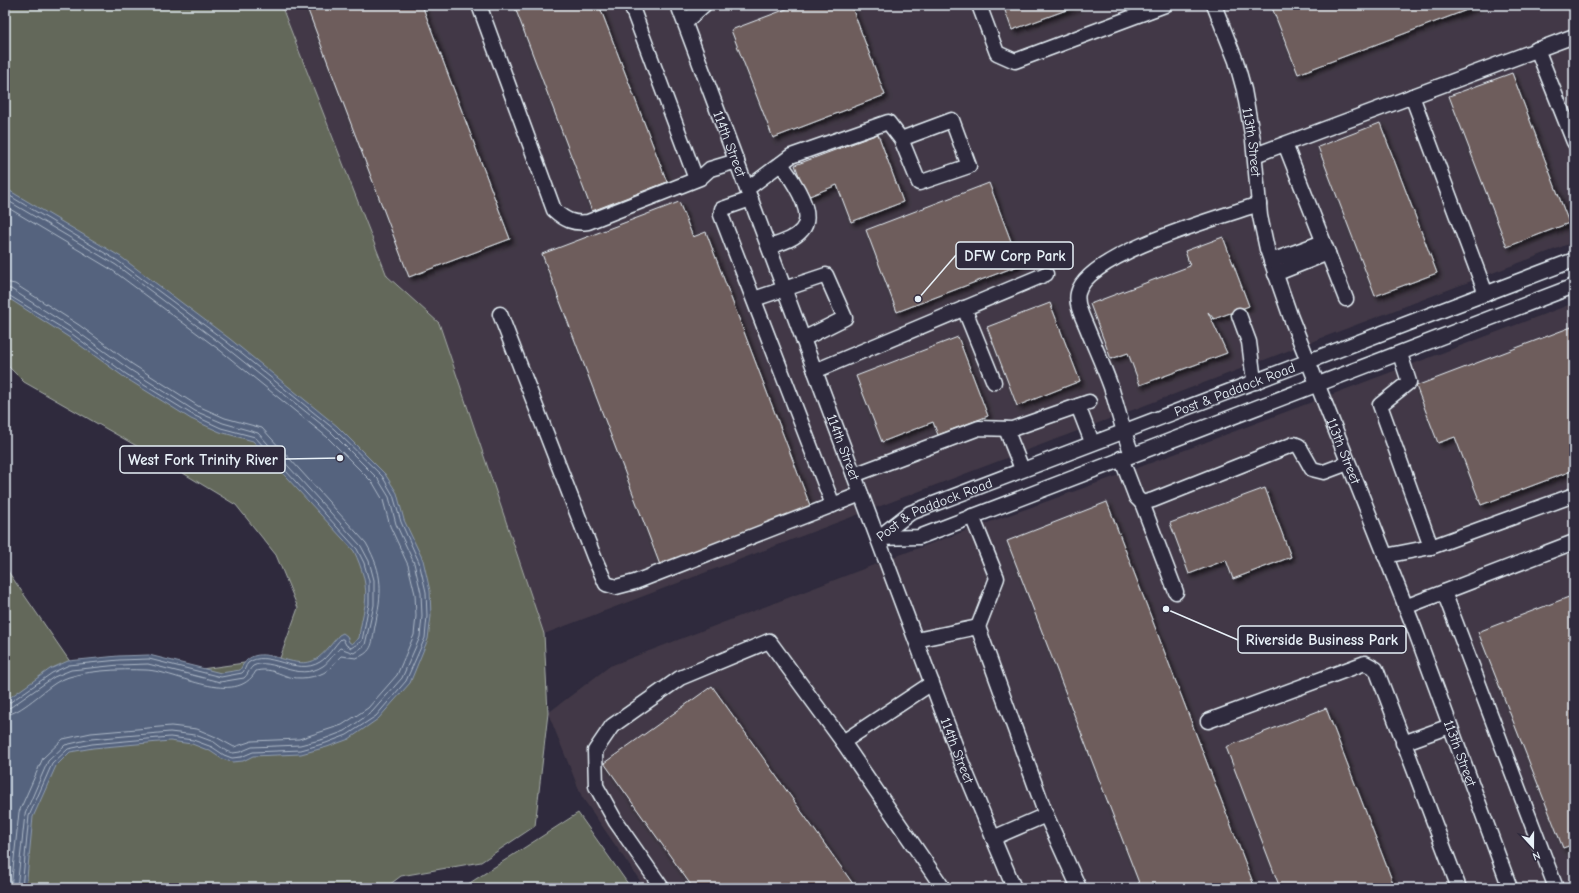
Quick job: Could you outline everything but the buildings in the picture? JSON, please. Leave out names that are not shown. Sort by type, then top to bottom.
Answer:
[{"type":"street","points":[[479,5],[554,210],[564,220],[577,224],[588,222],[696,179],[710,169],[737,161]]},
{"type":"street","points":[[631,5],[696,179]]},
{"type":"street","name":"114th Street","points":[[678,5],[961,761],[1014,888]]},
{"type":"street","points":[[685,22],[704,5]]},
{"type":"street","points":[[979,5],[997,52],[1015,61],[1147,8],[1164,5]]},
{"type":"street","name":"113th Street","points":[[1214,5],[1236,61],[1244,90],[1255,155],[1259,204],[1267,249],[1273,267],[1317,386],[1405,607],[1510,888]]},
{"type":"street","points":[[1255,155],[1574,36]]},
{"type":"street","points":[[1537,49],[1574,142]]},
{"type":"street","points":[[1412,96],[1486,294]]},
{"type":"street","points":[[833,505],[720,212],[722,209],[749,194],[791,156],[888,122],[901,139],[919,183],[969,166],[952,120],[901,139]]},
{"type":"street","points":[[1285,144],[1346,299]]},
{"type":"street","points":[[769,247],[795,236],[802,230],[806,222],[806,210],[801,196],[781,164]]},
{"type":"street","points":[[1176,592],[1142,503],[1136,497],[1123,431],[1110,385],[1080,310],[1078,294],[1084,280],[1107,262],[1135,248],[1259,204]]},
{"type":"street","points":[[1273,267],[1325,247]]},
{"type":"street","name":"Post & Paddock Road","points":[[878,538],[910,513],[1092,442],[1256,382],[1574,260]]},
{"type":"street","points":[[815,371],[1046,274]]},
{"type":"street","points":[[754,299],[826,275],[844,318],[803,339]]},
{"type":"street","name":"Post & Paddock Road","points":[[878,538],[919,537],[1127,456],[1317,386],[1574,286]]},
{"type":"street","points":[[964,308],[994,382]]},
{"type":"street","points":[[500,314],[594,557],[606,584],[616,587],[635,582],[861,494]]},
{"type":"street","points":[[1239,315],[1249,342],[1253,373],[1256,382]]},
{"type":"street","points":[[1400,354],[1409,382],[1380,405],[1431,547]]},
{"type":"street","points":[[854,475],[980,428],[1012,429],[1084,404],[1092,442]]},
{"type":"street","points":[[1006,429],[1022,470]]},
{"type":"street","points":[[1142,503],[1294,444],[1299,446],[1312,469],[1324,472],[1348,463]]},
{"type":"street","points":[[1385,556],[1431,547],[1574,495]]},
{"type":"street","points":[[972,516],[996,578],[978,627],[1046,815],[1079,888]]},
{"type":"street","points":[[1405,607],[1574,542]]},
{"type":"street","points":[[1444,592],[1556,888]]},
{"type":"street","points":[[916,640],[978,627]]},
{"type":"street","points":[[662,888],[616,822],[596,786],[595,751],[612,726],[680,678],[769,641],[843,742],[943,888]]},
{"type":"street","points":[[1208,721],[1365,663],[1376,669],[1459,888]]},
{"type":"street","points":[[843,742],[932,683]]},
{"type":"street","points":[[1404,743],[1450,726]]},
{"type":"street","points":[[993,838],[1046,815]]},
{"type":"shaded area","points":[[281,5],[1574,5],[1574,242],[544,634],[439,323],[387,276]]},
{"type":"shaded area","points":[[1574,303],[1574,888],[645,888],[582,797],[548,713],[610,666],[905,553],[1111,478]]},
{"type":"green space","points":[[5,5],[281,5],[387,276],[439,323],[544,634],[548,713],[535,826],[481,862],[401,876],[385,888],[5,888],[5,567],[73,666],[180,672],[280,658],[298,608],[276,555],[236,505],[163,461],[24,382],[5,363]]},
{"type":"green space","points":[[578,813],[631,888],[462,888]]},
{"type":"water","points":[[5,188],[121,257],[230,339],[337,426],[385,474],[397,493],[404,520],[423,560],[430,591],[431,616],[428,639],[410,683],[378,719],[349,739],[301,754],[253,756],[243,761],[232,762],[222,759],[210,751],[192,744],[170,741],[93,748],[70,752],[56,766],[33,817],[26,888],[5,888],[5,701],[50,669],[68,661],[118,656],[149,655],[221,673],[240,670],[247,660],[256,655],[266,655],[298,662],[308,662],[321,656],[339,635],[343,633],[352,644],[359,638],[366,591],[360,564],[354,551],[253,441],[220,432],[191,419],[124,377],[70,338],[5,296]]},
{"type":"place","name":"DFW Corp Park","points":[[918,299]]},
{"type":"place","name":"West Fork Trinity River","points":[[340,458]]},
{"type":"place","name":"Riverside Business Park","points":[[1166,609]]}]
